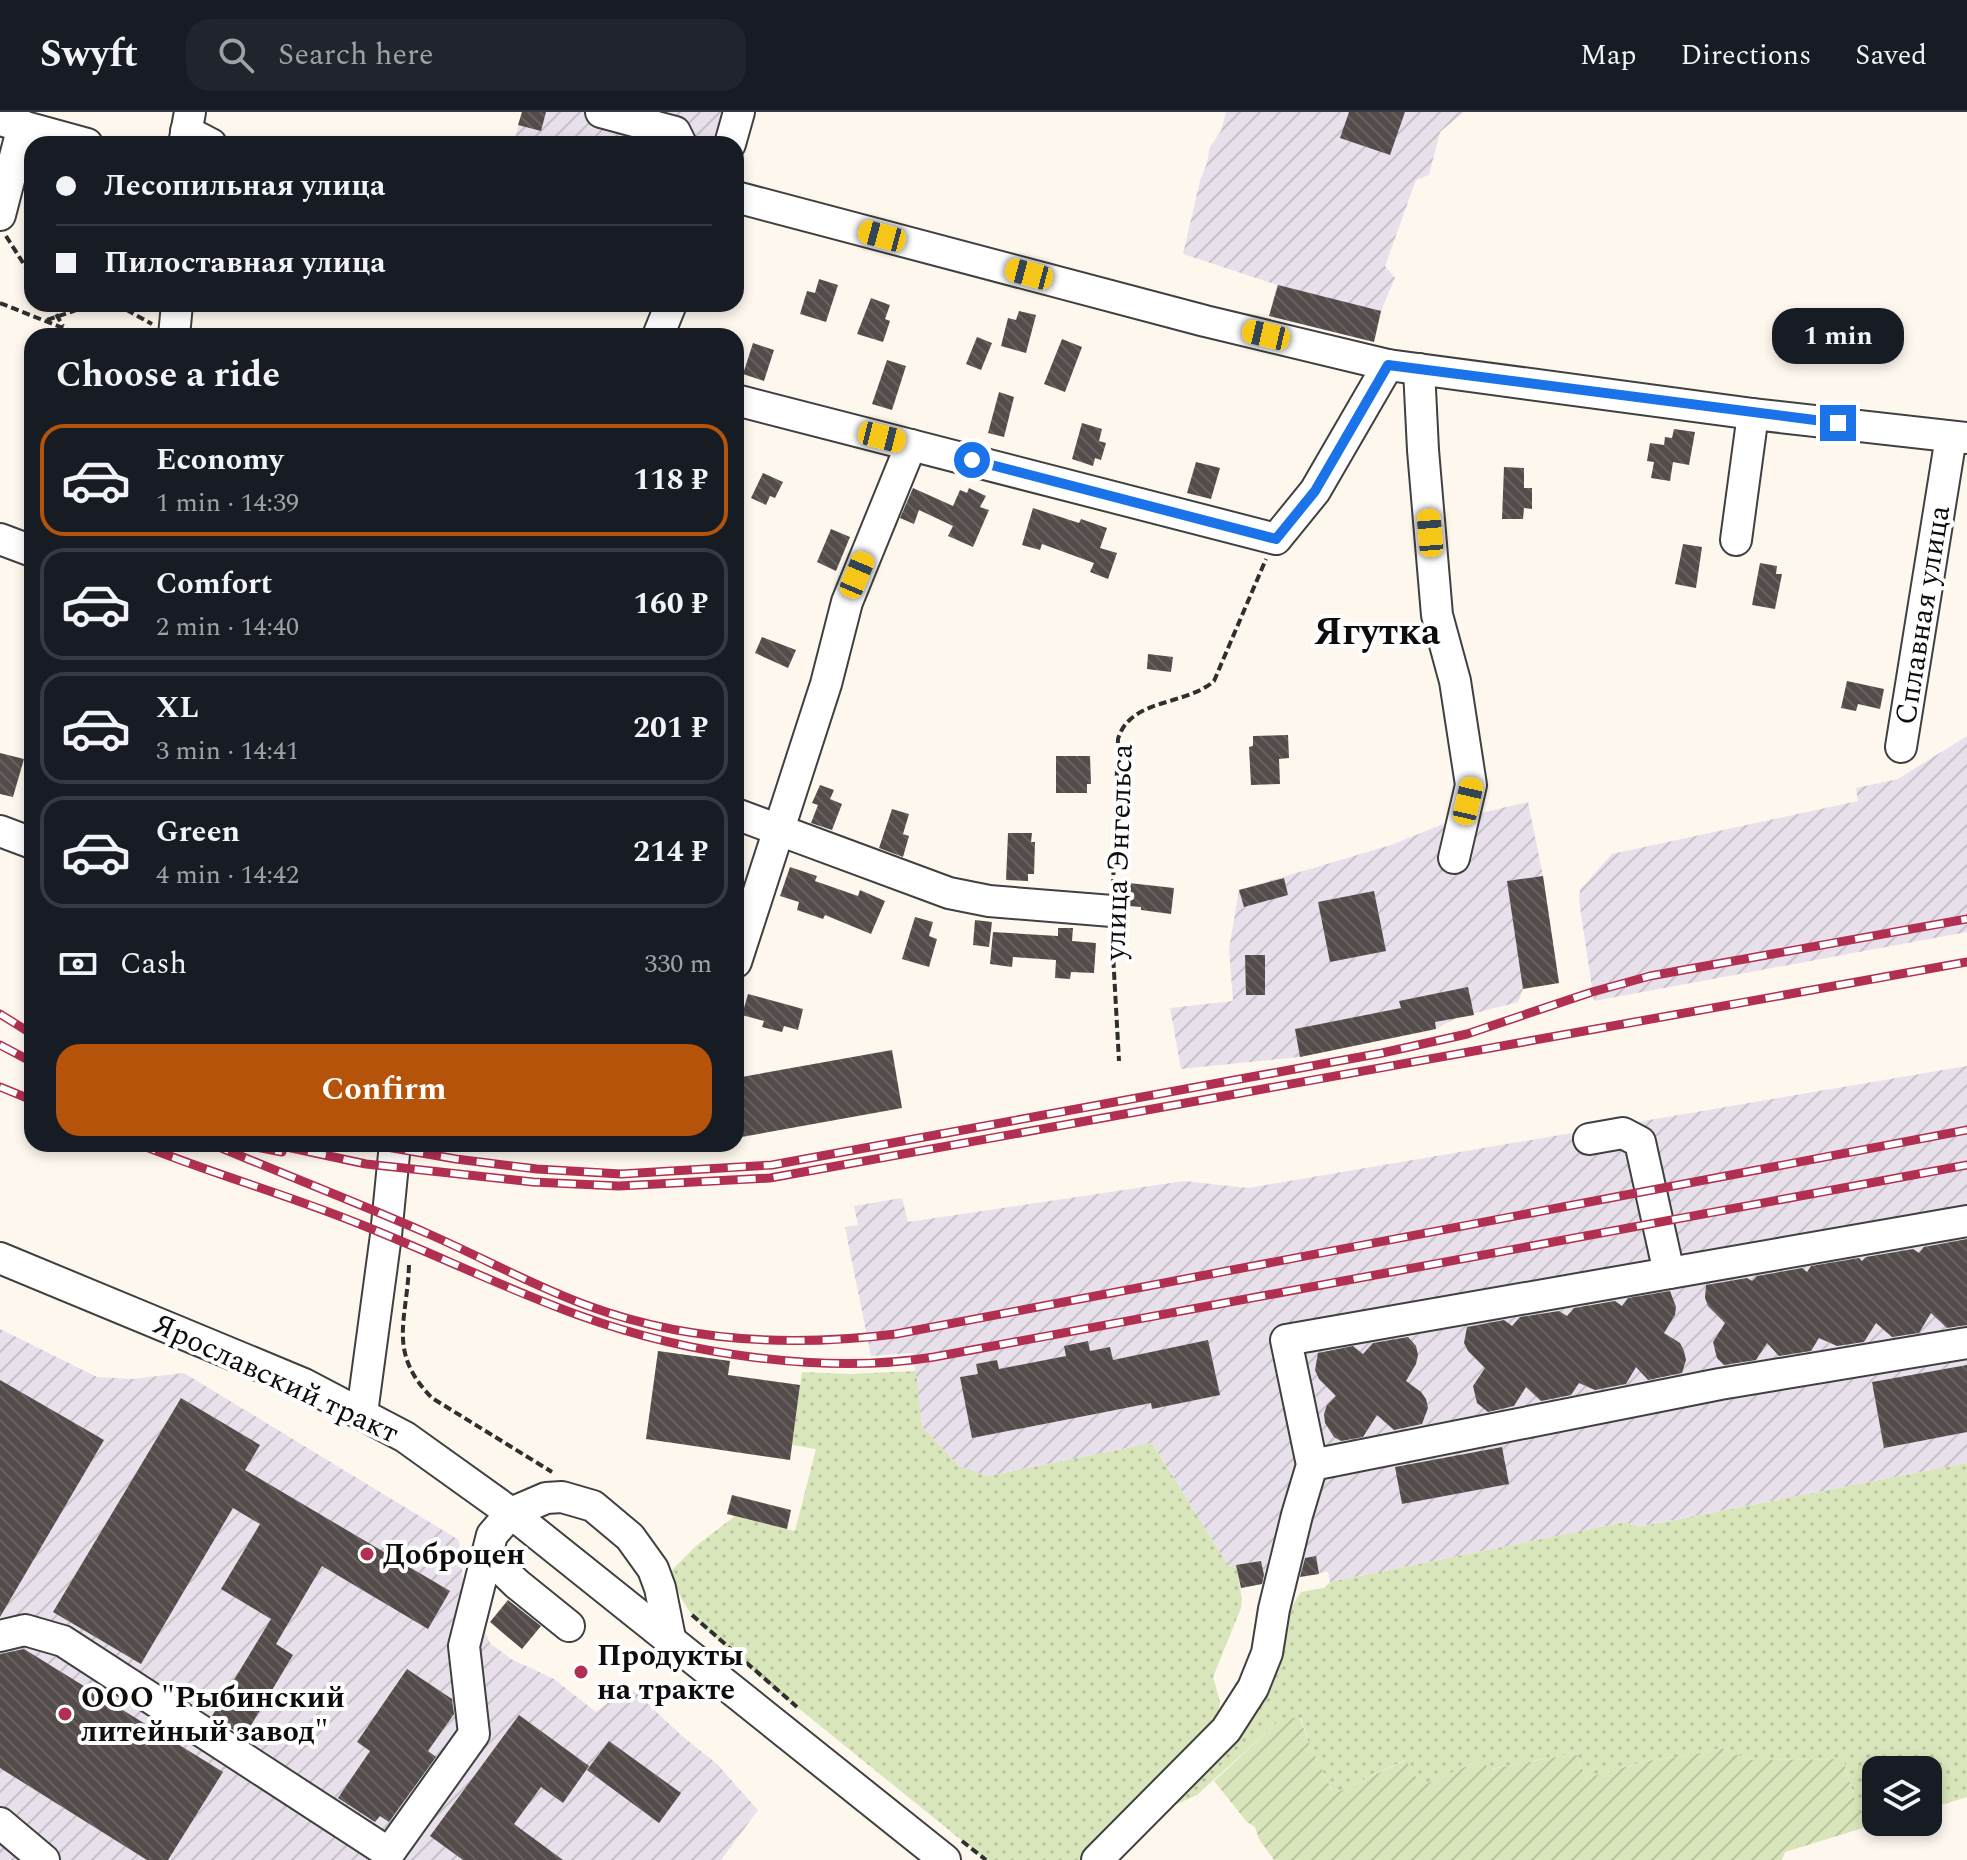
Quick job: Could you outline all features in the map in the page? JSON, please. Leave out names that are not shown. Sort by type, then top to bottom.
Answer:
[{"type":"street","points":[[601,112],[676,129]]},
{"type":"street","points":[[732,136],[739,112]]},
{"type":"street","points":[[0,215],[12,123],[71,131]]},
{"type":"street","points":[[744,199],[1205,321],[1388,365],[1959,438]]},
{"type":"street","points":[[744,402],[1276,539],[1315,491],[1388,365]]},
{"type":"street","points":[[1419,369],[1437,615],[1455,681],[1471,785],[1454,858]]},
{"type":"street","points":[[1736,540],[1753,414]]},
{"type":"street","name":"Сплавная улица","points":[[1901,747],[1959,438]]},
{"type":"street","points":[[744,937],[826,684],[847,602],[911,445]]},
{"type":"street","points":[[0,539],[24,548]]},
{"type":"street","points":[[744,817],[949,893],[989,901],[1112,911]]},
{"type":"street","points":[[0,831],[24,840]]},
{"type":"street","points":[[1589,1139],[1623,1133],[1640,1142],[1669,1273]]},
{"type":"street","points":[[362,1413],[394,1152]]},
{"type":"street","points":[[1097,1860],[1210,1749],[1240,1711],[1267,1653],[1274,1609],[1312,1465],[1286,1340],[1967,1221]]},
{"type":"street","name":"Ярославский тракт","points":[[0,1258],[219,1347],[362,1413],[405,1437],[511,1513],[946,1853]]},
{"type":"street","points":[[1312,1465],[1720,1384],[1967,1343]]},
{"type":"street","points":[[0,1636],[25,1630],[63,1641],[389,1853],[474,1734],[464,1646],[492,1535],[511,1513],[546,1498],[562,1497],[593,1506],[630,1537],[653,1569],[670,1638]]},
{"type":"street","points":[[487,1555],[569,1626]]},
{"type":"street","points":[[0,1823],[44,1860]]},
{"type":"path","points":[[0,215],[0,224],[10,245],[24,265]]},
{"type":"path","points":[[0,303],[64,327]]},
{"type":"path","points":[[56,312],[64,327]]},
{"type":"path","points":[[45,320],[72,312]]},
{"type":"path","points":[[130,312],[150,324],[175,322]]},
{"type":"path","name":"улица Энгельса","points":[[1119,1061],[1112,911],[1118,739],[1122,725],[1145,710],[1205,689],[1214,681],[1276,539]]},
{"type":"path","points":[[385,1245],[409,1258],[402,1339],[406,1361],[418,1383],[432,1398],[557,1475]]},
{"type":"path","points":[[688,1609],[750,1669],[799,1709]]},
{"type":"path","points":[[946,1853],[986,1860]]},
{"type":"shaded area","points":[[522,112],[728,112],[722,136],[516,136]]},
{"type":"shaded area","points":[[1226,112],[1464,112],[1440,132],[1429,175],[1416,180],[1385,266],[1395,278],[1381,311],[1374,342],[1269,316],[1277,285],[1183,254],[1210,147],[1221,131]]},
{"type":"shaded area","points":[[1967,736],[1967,932],[1594,1001],[1580,890],[1612,854],[1858,801],[1856,788],[1898,779]]},
{"type":"shaded area","points":[[1528,802],[1559,983],[1523,989],[1518,1002],[1456,1018],[1436,1029],[1300,1057],[1181,1069],[1170,1008],[1233,1001],[1229,949],[1239,890],[1391,845],[1458,818]]},
{"type":"shaded area","points":[[1967,1066],[1967,1463],[1637,1527],[1626,1522],[1330,1582],[1328,1572],[1266,1580],[1266,1583],[1241,1588],[1236,1566],[1229,1567],[1152,1443],[988,1476],[974,1472],[959,1466],[922,1427],[913,1353],[871,1356],[845,1227],[858,1225],[854,1206],[902,1198],[908,1222],[1184,1181],[1248,1188]]},
{"type":"shaded area","points":[[0,1329],[97,1377],[133,1379],[184,1373],[459,1540],[464,1589],[490,1643],[511,1659],[554,1679],[596,1712],[629,1686],[717,1764],[758,1810],[721,1860],[0,1860]]},
{"type":"green space","points":[[916,1371],[922,1427],[959,1466],[988,1476],[1152,1443],[1229,1567],[1236,1565],[1241,1608],[1213,1677],[1220,1702],[1217,1724],[1083,1860],[986,1860],[750,1669],[694,1618],[670,1572],[696,1546],[735,1516],[795,1531],[816,1449],[792,1445],[802,1372],[850,1374]]},
{"type":"green space","points":[[1967,1463],[1967,1797],[1942,1805],[1942,1756],[1862,1756],[1862,1825],[1843,1759],[1750,1760],[1722,1748],[1646,1761],[1586,1778],[1576,1753],[1491,1769],[1479,1761],[1421,1786],[1405,1760],[1334,1794],[1309,1744],[1301,1718],[1282,1718],[1197,1795],[1168,1808],[1221,1760],[1241,1736],[1272,1678],[1288,1612],[1301,1592],[1324,1588],[1330,1582],[1626,1522],[1638,1527]]},
{"type":"green space","points":[[1282,1718],[1300,1718],[1309,1744],[1334,1794],[1406,1760],[1421,1786],[1479,1761],[1492,1769],[1576,1753],[1586,1778],[1646,1761],[1722,1748],[1750,1760],[1843,1759],[1862,1828],[1785,1852],[1782,1860],[1274,1860],[1259,1839],[1255,1827],[1247,1822],[1214,1781]]},
{"type":"building","points":[[522,112],[546,112],[541,131],[518,125]]},
{"type":"building","points":[[1349,112],[1405,112],[1390,155],[1340,138]]},
{"type":"building","points":[[819,279],[838,285],[826,322],[800,314],[807,291],[815,293]]},
{"type":"building","points":[[1278,285],[1381,311],[1374,342],[1269,316]]},
{"type":"building","points":[[871,298],[890,305],[885,319],[890,321],[883,342],[857,334]]},
{"type":"building","points":[[1019,311],[1036,315],[1026,353],[1001,346],[1008,318],[1016,320]]},
{"type":"building","points":[[977,337],[992,343],[981,370],[966,364]]},
{"type":"building","points":[[1062,339],[1082,347],[1065,392],[1044,384]]},
{"type":"building","points":[[753,343],[774,350],[764,381],[744,374]]},
{"type":"building","points":[[887,360],[906,366],[892,410],[872,404]]},
{"type":"building","points":[[999,392],[1014,397],[1004,437],[988,433]]},
{"type":"building","points":[[1082,423],[1102,429],[1099,441],[1106,443],[1101,460],[1095,458],[1093,466],[1072,459]]},
{"type":"building","points":[[1674,429],[1695,432],[1689,465],[1673,462],[1670,481],[1651,478],[1654,462],[1647,461],[1650,443],[1664,445],[1665,437],[1672,438]]},
{"type":"building","points":[[1196,462],[1220,468],[1211,499],[1187,493]]},
{"type":"building","points":[[1504,467],[1524,468],[1524,488],[1532,488],[1532,509],[1524,508],[1523,519],[1502,519]]},
{"type":"building","points":[[763,473],[783,482],[775,498],[770,496],[766,505],[751,498]]},
{"type":"building","points":[[913,488],[953,506],[960,490],[967,493],[969,488],[986,496],[980,507],[989,510],[973,547],[948,536],[953,526],[919,510],[914,524],[900,518]]},
{"type":"building","points":[[1033,508],[1079,523],[1081,519],[1107,528],[1100,548],[1117,553],[1108,579],[1090,572],[1094,563],[1042,544],[1040,550],[1022,545]]},
{"type":"building","points":[[831,529],[850,537],[836,571],[817,562]]},
{"type":"building","points":[[1683,544],[1702,547],[1696,588],[1675,584]]},
{"type":"building","points":[[1760,563],[1777,566],[1776,574],[1782,574],[1775,609],[1752,605]]},
{"type":"building","points":[[762,637],[796,650],[788,668],[755,653]]},
{"type":"building","points":[[1148,654],[1173,657],[1171,672],[1147,669]]},
{"type":"building","points":[[1847,681],[1884,689],[1880,709],[1858,704],[1856,711],[1841,708]]},
{"type":"building","points":[[1288,735],[1289,758],[1279,759],[1280,784],[1251,785],[1249,747],[1253,746],[1253,736]]},
{"type":"building","points":[[0,753],[24,759],[13,797],[0,794]]},
{"type":"building","points":[[1056,756],[1090,756],[1091,784],[1087,784],[1087,793],[1056,793]]},
{"type":"building","points":[[820,785],[834,790],[830,799],[842,804],[832,830],[811,823],[818,805],[812,803]]},
{"type":"building","points":[[892,809],[909,814],[903,834],[909,836],[903,857],[879,848]]},
{"type":"building","points":[[1008,833],[1032,833],[1031,842],[1035,842],[1034,874],[1028,874],[1028,881],[1006,880]]},
{"type":"building","points":[[790,867],[817,876],[815,881],[858,896],[860,890],[885,901],[871,934],[825,915],[823,919],[797,910],[799,902],[780,896]]},
{"type":"building","points":[[1543,876],[1559,983],[1523,989],[1507,881]]},
{"type":"building","points":[[1284,878],[1288,895],[1244,907],[1239,890]]},
{"type":"building","points":[[1129,883],[1174,888],[1171,914],[1129,906]]},
{"type":"building","points":[[1374,891],[1386,951],[1330,962],[1318,902]]},
{"type":"building","points":[[915,917],[933,922],[929,936],[937,939],[929,967],[902,959]]},
{"type":"building","points":[[975,920],[992,922],[989,947],[973,945]]},
{"type":"building","points":[[1058,928],[1073,928],[1072,941],[1096,943],[1094,973],[1071,972],[1070,979],[1055,978],[1056,960],[1013,957],[1012,967],[990,964],[993,932],[1058,936]]},
{"type":"building","points":[[1245,955],[1265,955],[1265,995],[1246,995]]},
{"type":"building","points":[[1468,987],[1474,1015],[1435,1022],[1436,1029],[1300,1057],[1295,1029],[1401,1008],[1399,1001]]},
{"type":"building","points":[[748,994],[803,1009],[798,1030],[784,1026],[782,1032],[762,1027],[764,1021],[744,1016]]},
{"type":"building","points":[[892,1050],[902,1108],[744,1137],[744,1077]]},
{"type":"building","points":[[1967,1239],[1967,1325],[1947,1328],[1931,1313],[1919,1333],[1892,1337],[1876,1323],[1864,1342],[1837,1346],[1819,1338],[1811,1351],[1779,1356],[1767,1343],[1756,1360],[1724,1365],[1717,1358],[1713,1342],[1725,1323],[1708,1306],[1706,1285],[1747,1278],[1752,1281],[1757,1276],[1802,1268],[1807,1272],[1811,1266],[1859,1258],[1862,1261],[1866,1257],[1913,1249],[1919,1253],[1924,1247]]},
{"type":"building","points":[[1670,1291],[1676,1307],[1675,1315],[1664,1333],[1680,1343],[1684,1351],[1686,1360],[1682,1373],[1648,1380],[1636,1367],[1626,1384],[1595,1390],[1579,1383],[1571,1395],[1541,1401],[1526,1387],[1514,1406],[1488,1412],[1477,1403],[1473,1386],[1485,1368],[1464,1343],[1467,1327],[1504,1320],[1512,1326],[1520,1317],[1559,1311],[1567,1316],[1574,1308],[1615,1301],[1622,1306],[1628,1298]]},
{"type":"building","points":[[1408,1337],[1416,1346],[1418,1355],[1406,1381],[1426,1399],[1428,1408],[1422,1424],[1394,1430],[1377,1415],[1363,1437],[1341,1441],[1334,1437],[1325,1423],[1324,1414],[1327,1405],[1336,1396],[1319,1379],[1315,1370],[1318,1353],[1353,1346],[1363,1354],[1373,1343]]},
{"type":"building","points":[[1208,1340],[1220,1395],[1152,1409],[1151,1403],[972,1438],[960,1377],[978,1374],[976,1364],[997,1360],[999,1369],[1066,1356],[1064,1346],[1088,1341],[1090,1351],[1110,1347],[1113,1360]]},
{"type":"building","points":[[658,1351],[730,1361],[728,1375],[800,1385],[790,1460],[646,1439]]},
{"type":"building","points":[[1967,1365],[1967,1432],[1884,1448],[1872,1382]]},
{"type":"building","points":[[0,1380],[104,1440],[0,1617]]},
{"type":"building","points":[[181,1398],[260,1445],[245,1470],[450,1591],[428,1629],[322,1566],[276,1644],[293,1655],[244,1737],[212,1716],[271,1619],[221,1589],[260,1524],[233,1508],[141,1664],[53,1612]]},
{"type":"building","points":[[1502,1447],[1509,1484],[1402,1504],[1395,1467]]},
{"type":"building","points":[[732,1495],[791,1510],[787,1529],[727,1514]]},
{"type":"building","points":[[1316,1556],[1319,1574],[1300,1577],[1305,1558]]},
{"type":"building","points":[[1261,1561],[1262,1584],[1241,1588],[1236,1565]]},
{"type":"building","points":[[508,1600],[541,1626],[522,1649],[490,1622]]},
{"type":"building","name":"ООО \"Рыбинский литейный завод\"","points":[[24,1649],[223,1772],[168,1860],[147,1860],[0,1768],[0,1654]]},
{"type":"building","points":[[407,1669],[452,1699],[454,1714],[428,1751],[436,1757],[389,1822],[380,1816],[375,1822],[338,1798],[370,1751],[357,1742]]},
{"type":"building","points":[[519,1715],[589,1766],[563,1803],[541,1787],[514,1824],[563,1860],[463,1860],[430,1836]]},
{"type":"building","points":[[609,1741],[681,1793],[659,1823],[587,1770]]},
{"type":"railway","points":[[416,1152],[537,1169],[621,1174],[772,1165],[1382,1053],[1467,1034],[1650,976],[1967,919]]},
{"type":"railway","points":[[310,1152],[366,1164],[533,1182],[619,1186],[770,1178],[1967,962]]},
{"type":"railway","points":[[0,1014],[24,1029]]},
{"type":"railway","points":[[0,1045],[24,1058]]},
{"type":"railway","points":[[0,1087],[24,1097]]},
{"type":"railway","points":[[231,1152],[404,1223],[566,1297],[623,1317],[700,1334],[818,1340],[896,1334],[1967,1130]]},
{"type":"railway","points":[[160,1152],[334,1214],[525,1294],[622,1329],[665,1341],[755,1358],[847,1364],[934,1357],[1967,1165]]},
{"type":"place","name":"Доброцен","points":[[367,1554]]},
{"type":"place","name":"Продукты на тракте","points":[[581,1672]]},
{"type":"place","name":"ООО \"Рыбинский литейный завод\"","points":[[65,1714]]},
{"type":"district","name":"Ягутка","points":[[1377,631]]},
{"type":"route","points":[[972,460],[1276,539],[1315,491],[1388,365],[1838,423]]}]
